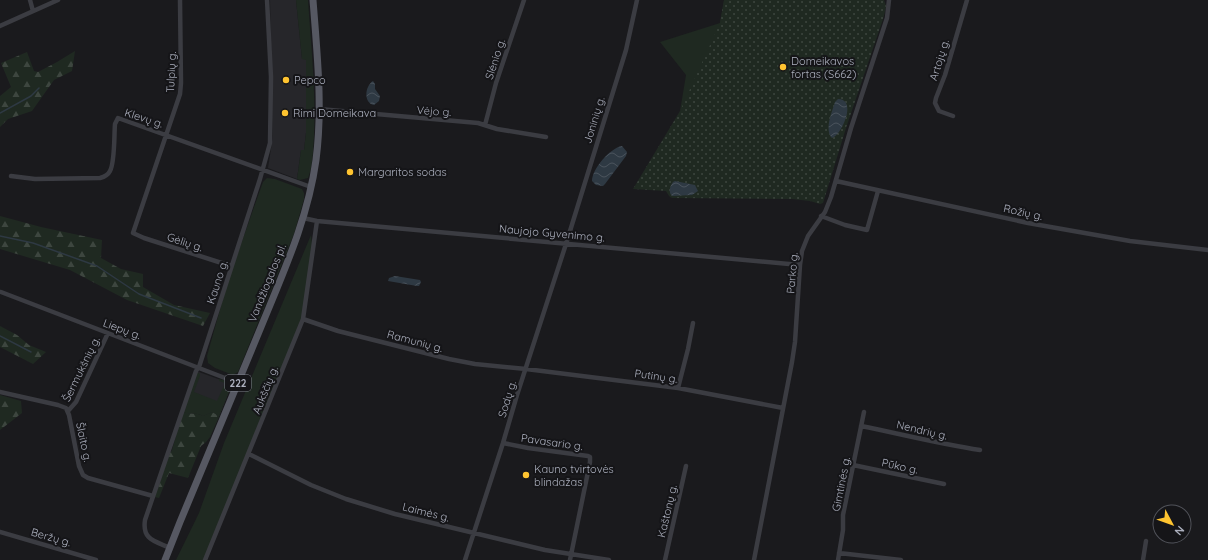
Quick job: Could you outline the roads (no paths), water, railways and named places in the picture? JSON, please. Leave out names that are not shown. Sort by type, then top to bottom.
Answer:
[{"type":"main road","name":"Vandžiogalos pl.","points":[[165,560],[287,264],[303,218],[316,160],[319,109],[318,64],[312,0]]},
{"type":"street","points":[[30,0],[33,11]]},
{"type":"street","points":[[0,26],[58,0]]},
{"type":"street","name":"Tulpių g.","points":[[133,233],[180,94],[180,0]]},
{"type":"street","name":"Kauno g.","points":[[170,548],[151,539],[144,532],[145,520],[199,367],[263,170],[270,143],[272,127],[271,70],[267,0]]},
{"type":"street","name":"Slėnio g.","points":[[485,125],[498,78],[524,0]]},
{"type":"street","name":"Joninių g.","points":[[566,244],[626,50],[637,0]]},
{"type":"street","name":"Parko g.","points":[[754,560],[795,342],[800,265],[804,244],[828,205],[851,128],[887,18],[889,0]]},
{"type":"street","name":"Artojų g.","points":[[953,116],[938,111],[936,101],[967,0]]},
{"type":"street","name":"Vėjo g.","points":[[319,109],[485,125],[497,129],[546,137]]},
{"type":"street","name":"Klevų g.","points":[[11,176],[35,179],[100,178],[105,176],[111,170],[112,166],[115,124],[118,118],[311,187]]},
{"type":"street","name":"Rožių g.","points":[[836,181],[1028,223],[1125,240],[1208,250]]},
{"type":"street","points":[[821,216],[845,225],[867,230],[878,191]]},
{"type":"street","name":"Naujojo Gyvenimo g.","points":[[303,218],[317,221],[800,265]]},
{"type":"street","name":"Aukščių g.","points":[[205,560],[303,319],[317,221]]},
{"type":"street","name":"Gėlių g.","points":[[133,233],[144,238],[231,266]]},
{"type":"street","name":"Sodų g.","points":[[465,560],[566,244]]},
{"type":"street","name":"Liepų g.","points":[[1,292],[238,383]]},
{"type":"street","name":"Ramunių g.","points":[[303,319],[338,331],[448,359],[488,366],[526,369]]},
{"type":"street","points":[[678,388],[693,323]]},
{"type":"street","name":"Šermukšnių g.","points":[[68,411],[76,402],[108,333]]},
{"type":"street","name":"Putinų g.","points":[[526,369],[678,388],[783,408]]},
{"type":"street","name":"Šlaito g.","points":[[0,392],[66,408],[68,411],[79,466],[83,475],[88,478],[153,496]]},
{"type":"street","name":"Gimtinės g.","points":[[838,560],[843,530],[843,515],[864,412]]},
{"type":"street","name":"Nendrių g.","points":[[861,426],[943,444],[980,450]]},
{"type":"street","name":"Pavasario g.","points":[[503,442],[528,448],[588,456],[590,458],[570,560]]},
{"type":"street","name":"Laimės g.","points":[[249,454],[310,485],[395,514],[545,550],[572,553],[608,560]]},
{"type":"street","name":"Pūko g.","points":[[853,465],[944,484]]},
{"type":"street","name":"Kaštonų g.","points":[[665,560],[686,466]]},
{"type":"street","name":"Beržų g.","points":[[0,532],[96,560]]},
{"type":"street","points":[[1143,560],[1146,541]]},
{"type":"street","points":[[839,553],[901,560]]},
{"type":"water","points":[[373,81],[375,84],[375,89],[380,96],[379,101],[374,105],[370,104],[366,94],[370,83]]},
{"type":"water","points":[[838,99],[844,101],[847,105],[846,118],[840,131],[832,138],[829,130],[829,121],[835,102]]},
{"type":"water","points":[[622,146],[627,152],[626,156],[603,186],[596,185],[592,181],[598,165],[612,151]]},
{"type":"water","points":[[675,181],[695,185],[698,191],[692,195],[672,196],[670,189]]},
{"type":"water","points":[[395,276],[420,280],[421,282],[419,286],[417,286],[388,281],[389,278]]},
{"type":"waterway","points":[[0,113],[31,96],[39,88]]},
{"type":"waterway","points":[[0,236],[33,243],[97,266],[139,294],[201,318]]},
{"type":"waterway","points":[[0,336],[31,352]]},
{"type":"place","name":"Domeikavos fortas (S662)","points":[[783,67]]},
{"type":"place","name":"Pepco","points":[[286,80]]},
{"type":"place","name":"Rimi Domeikava","points":[[285,113]]},
{"type":"place","name":"Margaritos sodas","points":[[350,172]]},
{"type":"place","name":"Kauno tvirtovės blindažas","points":[[526,475]]}]
